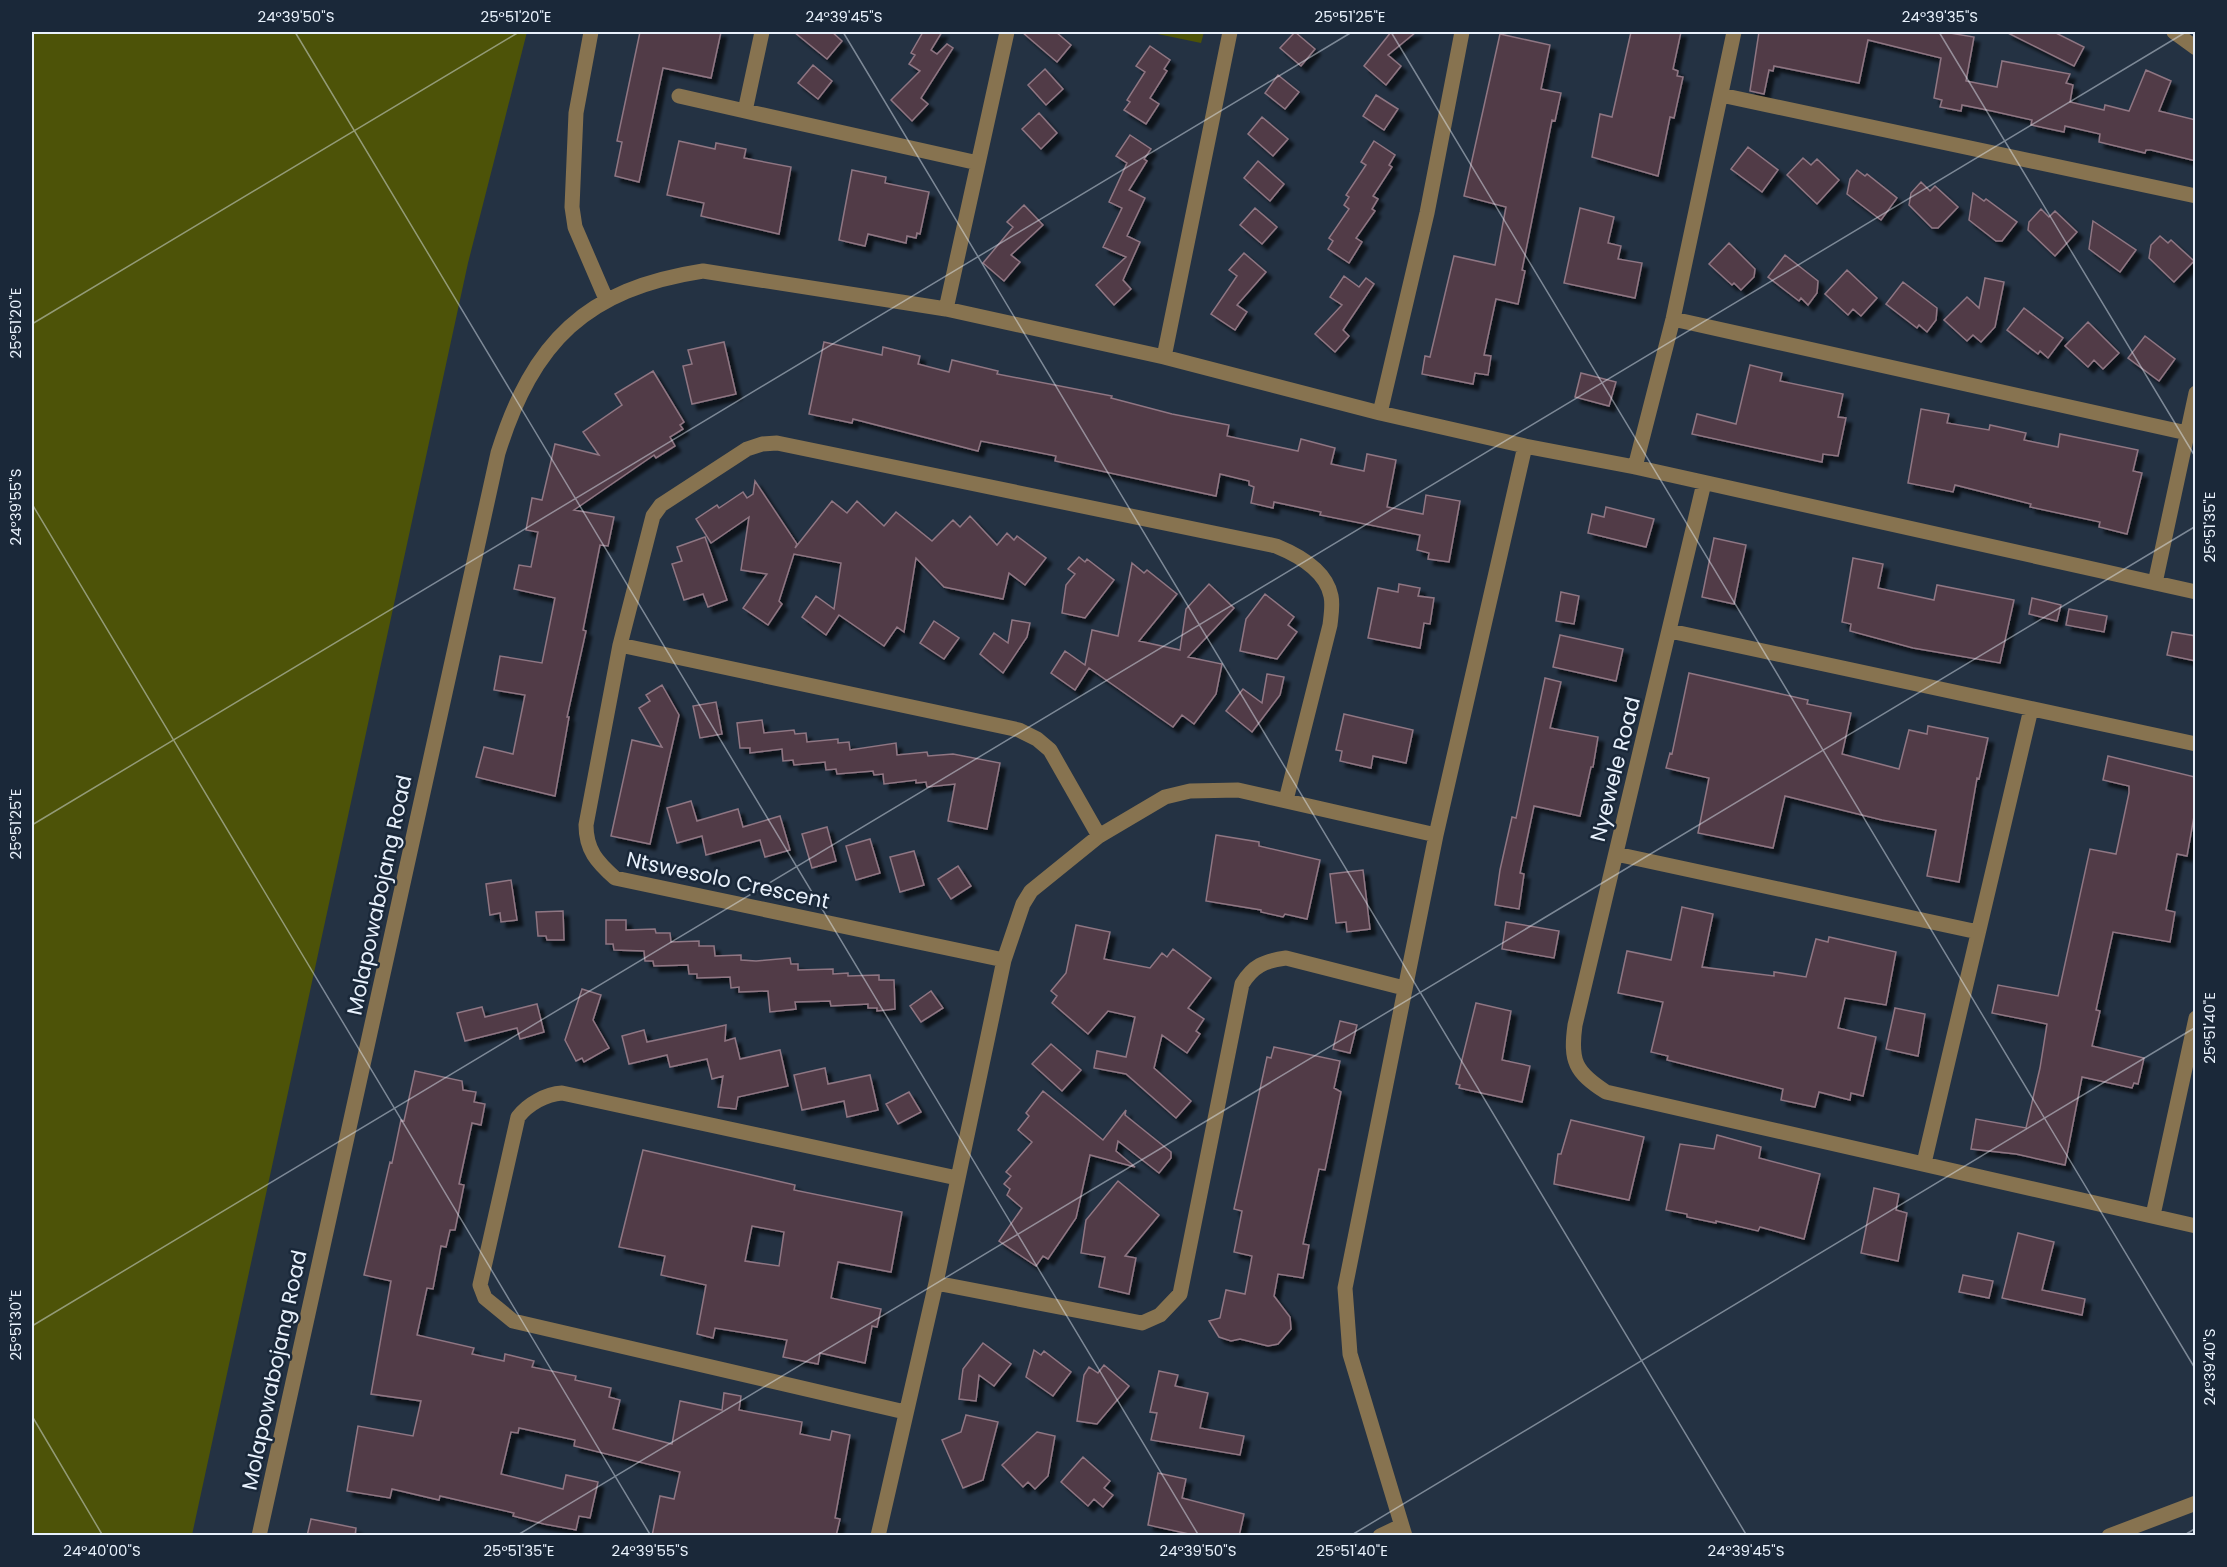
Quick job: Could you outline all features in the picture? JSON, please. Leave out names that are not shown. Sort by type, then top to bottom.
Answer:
[{"type":"street","points":[[591,32],[576,113],[572,207],[575,227],[606,299]]},
{"type":"street","points":[[745,111],[762,32]]},
{"type":"street","points":[[946,309],[1007,32]]},
{"type":"street","points":[[1164,357],[1230,32]]},
{"type":"street","points":[[1380,413],[1427,213],[1462,32]]},
{"type":"street","points":[[1635,467],[1673,319],[1734,32]]},
{"type":"street","points":[[2174,32],[2196,48]]},
{"type":"street","points":[[1721,95],[2196,196]]},
{"type":"street","points":[[679,96],[978,163]]},
{"type":"street","name":"Molapowabojang Road","points":[[259,1536],[498,453],[511,412],[530,373],[566,330],[606,299],[672,275],[703,271],[946,309],[1164,357],[1380,413],[1525,446],[1635,467],[2196,592]]},
{"type":"street","points":[[1673,319],[2187,433]]},
{"type":"street","points":[[2155,583],[2196,393]]},
{"type":"street","name":"Ntswesolo Crescent","points":[[1004,960],[615,878],[597,862],[586,843],[586,825],[620,645],[647,532],[661,505],[747,449],[762,444],[777,443],[1276,546],[1301,556],[1319,573],[1331,595],[1330,625],[1286,800]]},
{"type":"street","points":[[1380,1536],[1403,1531],[1350,1354],[1344,1306],[1345,1288],[1436,834],[1525,446]]},
{"type":"street","name":"Nyewele Road","points":[[1704,483],[1575,1025],[1572,1046],[1575,1066],[1588,1081],[1606,1092],[1924,1163]]},
{"type":"street","points":[[1670,631],[2196,744]]},
{"type":"street","points":[[620,645],[1019,730],[1038,739],[1050,750],[1099,836]]},
{"type":"street","points":[[2031,709],[1924,1163],[2196,1226]]},
{"type":"street","points":[[878,1536],[936,1283],[1004,960],[1023,904],[1031,891],[1099,836],[1166,797],[1190,791],[1238,790],[1436,834]]},
{"type":"street","points":[[1616,854],[1978,932]]},
{"type":"street","points":[[936,1283],[1142,1323],[1160,1315],[1180,1294],[1242,984],[1251,969],[1267,960],[1286,958],[1404,988]]},
{"type":"street","points":[[2153,1215],[2196,1018]]},
{"type":"street","points":[[905,1412],[513,1321],[485,1298],[480,1285],[518,1117],[526,1107],[553,1093],[562,1093],[957,1178]]},
{"type":"street","points":[[2109,1536],[2196,1503]]},
{"type":"green space","points":[[32,32],[527,32],[468,263],[192,1535],[32,1535]]},
{"type":"green space","points":[[1148,32],[1204,32],[1201,43]]},
{"type":"building","points":[[640,32],[721,32],[711,78],[663,68],[639,182],[615,176],[622,142],[617,141]]},
{"type":"building","points":[[794,32],[832,32],[842,41],[827,59]]},
{"type":"building","points":[[923,32],[942,32],[931,50],[937,54],[947,44],[953,48],[921,98],[928,104],[912,121],[891,100],[920,71],[909,64],[915,55],[911,53]]},
{"type":"building","points":[[1022,32],[1056,32],[1071,45],[1057,62]]},
{"type":"building","points":[[1295,32],[1315,49],[1301,66],[1280,48]]},
{"type":"building","points":[[1391,32],[1416,32],[1388,55],[1401,66],[1386,85],[1364,66]]},
{"type":"building","points":[[1631,32],[1681,32],[1673,69],[1678,71],[1677,76],[1683,77],[1674,118],[1670,117],[1658,176],[1592,157],[1600,114],[1612,117]]},
{"type":"building","points":[[1759,32],[1944,32],[1974,37],[1966,81],[1997,87],[2002,61],[2070,74],[2066,83],[2073,85],[2070,102],[2104,110],[2105,105],[2129,111],[2146,70],[2171,81],[2159,111],[2196,120],[2196,161],[2151,150],[2146,150],[2145,153],[2099,142],[2100,134],[2065,126],[2064,132],[2031,125],[2032,120],[1992,111],[1962,105],[1961,111],[1940,107],[1942,100],[1934,98],[1941,58],[1868,40],[1859,83],[1774,66],[1773,71],[1769,70],[1764,94],[1750,91]]},
{"type":"building","points":[[2006,32],[2054,32],[2084,47],[2074,66]]},
{"type":"building","points":[[1500,34],[1550,45],[1541,89],[1561,93],[1555,121],[1552,120],[1522,270],[1525,271],[1518,304],[1496,299],[1484,355],[1491,356],[1488,375],[1475,373],[1473,384],[1422,374],[1425,356],[1430,357],[1454,256],[1495,265],[1506,207],[1464,196]]},
{"type":"building","points":[[1150,46],[1170,60],[1164,69],[1167,71],[1150,98],[1159,104],[1146,124],[1124,110],[1130,102],[1127,100],[1145,72],[1136,66]]},
{"type":"building","points":[[813,65],[832,81],[818,99],[798,83]]},
{"type":"building","points":[[1045,69],[1063,89],[1046,105],[1028,85]]},
{"type":"building","points":[[1278,75],[1299,92],[1285,109],[1265,93]]},
{"type":"building","points":[[1376,95],[1398,109],[1384,130],[1363,116]]},
{"type":"building","points":[[1039,113],[1057,133],[1041,149],[1022,129]]},
{"type":"building","points":[[1262,117],[1288,139],[1273,156],[1248,134]]},
{"type":"building","points":[[1130,135],[1151,149],[1144,159],[1147,161],[1129,190],[1145,198],[1127,236],[1140,242],[1123,280],[1131,289],[1114,305],[1096,285],[1126,257],[1103,247],[1122,208],[1109,202],[1127,163],[1116,156]]},
{"type":"building","points":[[679,141],[715,149],[716,143],[746,149],[744,158],[791,167],[779,234],[701,216],[704,203],[667,195]]},
{"type":"building","points":[[1374,141],[1395,155],[1389,165],[1392,167],[1373,196],[1378,199],[1372,209],[1375,211],[1356,238],[1362,242],[1349,263],[1328,249],[1333,241],[1329,238],[1349,209],[1344,205],[1349,197],[1346,195],[1366,165],[1361,162]]},
{"type":"building","points":[[1748,147],[1778,170],[1762,192],[1731,169]]},
{"type":"building","points":[[1803,158],[1811,165],[1817,159],[1839,180],[1817,204],[1787,175]]},
{"type":"building","points":[[1258,161],[1284,184],[1270,201],[1244,178]]},
{"type":"building","points":[[852,170],[886,177],[885,183],[929,192],[920,234],[917,233],[916,238],[907,236],[906,243],[868,234],[865,246],[839,240]]},
{"type":"building","points":[[1857,170],[1865,176],[1867,174],[1897,198],[1881,220],[1847,194],[1850,179]]},
{"type":"building","points":[[1921,182],[1930,191],[1935,186],[1958,207],[1938,228],[1932,228],[1909,205],[1911,193]]},
{"type":"building","points":[[1973,193],[1984,201],[1986,199],[2017,222],[2002,241],[1996,241],[1969,220]]},
{"type":"building","points":[[1024,205],[1043,225],[1011,255],[1020,262],[1004,281],[983,263],[1013,227],[1007,222]]},
{"type":"building","points":[[1255,208],[1277,227],[1262,244],[1240,225]]},
{"type":"building","points":[[1580,208],[1614,217],[1608,243],[1621,246],[1618,259],[1642,263],[1635,298],[1564,283]]},
{"type":"building","points":[[2041,209],[2049,217],[2055,211],[2077,232],[2055,256],[2028,230],[2029,222]]},
{"type":"building","points":[[2093,221],[2136,250],[2120,272],[2089,249]]},
{"type":"building","points":[[2160,236],[2168,243],[2171,240],[2194,261],[2174,282],[2149,258],[2151,245]]},
{"type":"building","points":[[1729,243],[1755,269],[1754,277],[1741,290],[1709,264]]},
{"type":"building","points":[[1244,253],[1266,272],[1237,305],[1247,312],[1235,330],[1211,314],[1237,276],[1229,270]]},
{"type":"building","points":[[1785,255],[1818,281],[1817,293],[1808,305],[1801,298],[1799,301],[1768,277]]},
{"type":"building","points":[[1847,270],[1877,298],[1861,316],[1853,309],[1848,315],[1825,294]]},
{"type":"building","points":[[1344,276],[1359,287],[1366,278],[1374,284],[1343,330],[1349,336],[1335,352],[1315,334],[1342,305],[1330,297]]},
{"type":"building","points":[[1985,278],[2004,282],[1995,327],[1981,342],[1973,335],[1967,341],[1944,320],[1967,297],[1979,308]]},
{"type":"building","points":[[1903,282],[1937,308],[1936,320],[1927,332],[1919,325],[1917,328],[1886,304]]},
{"type":"building","points":[[2024,308],[2063,338],[2048,358],[2040,351],[2038,354],[2007,330]]},
{"type":"building","points":[[2088,322],[2119,353],[2103,369],[2094,360],[2088,367],[2065,346]]},
{"type":"building","points":[[2145,336],[2175,359],[2159,381],[2128,358]]},
{"type":"building","points":[[724,342],[736,394],[692,404],[683,366],[692,364],[688,350]]},
{"type":"building","points":[[824,342],[882,355],[883,347],[920,356],[918,364],[949,372],[952,360],[998,371],[997,374],[1112,396],[1111,398],[1172,414],[1229,425],[1227,436],[1298,451],[1301,439],[1335,448],[1331,464],[1364,471],[1367,454],[1396,460],[1387,507],[1423,514],[1426,495],[1460,501],[1449,562],[1428,559],[1429,553],[1417,550],[1420,535],[1320,515],[1321,512],[1274,502],[1273,508],[1251,503],[1254,487],[1249,485],[1249,481],[1220,474],[1216,496],[1055,461],[1056,456],[981,441],[978,451],[853,419],[852,423],[809,414]]},
{"type":"building","points":[[1750,365],[1782,373],[1780,381],[1843,394],[1838,417],[1846,418],[1838,456],[1823,454],[1822,462],[1692,434],[1697,414],[1736,424]]},
{"type":"building","points":[[653,371],[684,422],[680,425],[683,429],[670,437],[675,446],[656,458],[654,455],[574,510],[614,517],[608,546],[600,545],[583,630],[586,631],[567,717],[569,717],[555,796],[476,777],[484,747],[513,754],[525,695],[494,690],[500,656],[542,663],[555,598],[514,589],[519,565],[531,567],[538,532],[526,530],[532,498],[542,500],[555,444],[599,455],[583,432],[622,405],[615,394]]},
{"type":"building","points":[[1581,373],[1616,382],[1609,406],[1575,397]]},
{"type":"building","points":[[1921,409],[1949,414],[1947,423],[1989,430],[1990,425],[2026,433],[2024,440],[2058,447],[2060,434],[2138,450],[2133,471],[2142,473],[2127,534],[2099,527],[2100,522],[2030,507],[2031,504],[1955,485],[1953,492],[1908,483]]},
{"type":"building","points":[[755,481],[797,544],[795,548],[832,501],[847,513],[857,501],[884,526],[896,512],[932,541],[953,520],[960,527],[970,516],[997,545],[1007,533],[1014,540],[1017,536],[1046,558],[1025,585],[1009,573],[1003,599],[944,587],[916,558],[904,632],[897,627],[884,646],[839,615],[826,635],[802,617],[816,596],[834,609],[841,563],[794,554],[779,601],[782,604],[768,625],[743,608],[767,574],[741,570],[749,517],[711,543],[696,519],[717,505],[719,508],[743,492],[747,498],[753,494]]},
{"type":"building","points":[[1606,507],[1654,519],[1646,547],[1588,533],[1592,514],[1604,517]]},
{"type":"building","points":[[705,537],[727,600],[708,607],[703,594],[684,600],[672,564],[682,561],[677,547]]},
{"type":"building","points":[[1714,538],[1746,545],[1734,604],[1702,597]]},
{"type":"building","points":[[1079,557],[1085,562],[1087,559],[1114,580],[1085,618],[1062,613],[1066,585],[1075,574],[1068,569]]},
{"type":"building","points":[[1853,558],[1883,564],[1878,588],[1934,600],[1937,585],[2014,600],[2000,663],[1913,648],[1850,631],[1851,624],[1842,622]]},
{"type":"building","points":[[1132,563],[1144,573],[1147,570],[1177,594],[1139,641],[1180,650],[1186,609],[1209,584],[1234,608],[1188,657],[1222,664],[1216,694],[1194,724],[1182,715],[1173,727],[1089,668],[1075,690],[1051,673],[1065,651],[1085,665],[1092,630],[1118,636]]},
{"type":"building","points":[[1399,584],[1420,588],[1418,596],[1434,598],[1430,624],[1424,623],[1420,648],[1368,638],[1378,588],[1398,592]]},
{"type":"building","points":[[1561,592],[1579,596],[1574,624],[1556,621]]},
{"type":"building","points":[[1265,594],[1294,617],[1288,625],[1297,632],[1277,659],[1240,651],[1246,619]]},
{"type":"building","points":[[2032,598],[2061,605],[2057,621],[2029,614]]},
{"type":"building","points":[[2069,609],[2107,616],[2104,632],[2066,625]]},
{"type":"building","points":[[1012,620],[1030,623],[1027,637],[1003,673],[980,654],[994,633],[1008,643]]},
{"type":"building","points":[[934,621],[959,638],[944,659],[920,643]]},
{"type":"building","points":[[2172,632],[2196,636],[2196,661],[2167,655]]},
{"type":"building","points":[[1560,635],[1623,649],[1616,681],[1553,667]]},
{"type":"building","points":[[1689,673],[1808,700],[1807,704],[1851,713],[1842,754],[1899,769],[1909,730],[1927,734],[1928,726],[1988,738],[1979,779],[1977,778],[1959,882],[1927,876],[1936,830],[1882,820],[1785,796],[1773,848],[1698,833],[1709,778],[1666,768],[1670,753],[1672,754]]},
{"type":"building","points":[[1267,674],[1284,677],[1280,695],[1252,732],[1226,711],[1243,689],[1262,703]]},
{"type":"building","points":[[1545,678],[1561,682],[1550,728],[1598,737],[1580,816],[1534,806],[1520,873],[1524,874],[1519,909],[1495,905],[1500,870],[1512,817],[1516,818]]},
{"type":"building","points":[[662,685],[679,715],[650,844],[611,836],[632,740],[662,747],[639,708],[650,701],[646,695]]},
{"type":"building","points":[[716,702],[722,734],[700,738],[693,706]]},
{"type":"building","points":[[1344,714],[1413,730],[1406,763],[1373,756],[1371,768],[1340,761],[1342,751],[1336,750]]},
{"type":"building","points":[[762,720],[764,733],[794,730],[795,734],[806,733],[807,742],[838,739],[838,743],[849,742],[850,750],[896,743],[897,755],[927,752],[928,756],[953,754],[1000,763],[987,829],[948,821],[955,784],[927,787],[926,782],[916,783],[916,780],[884,784],[883,774],[874,775],[873,771],[837,774],[836,769],[826,770],[825,762],[794,765],[793,760],[783,761],[782,749],[750,753],[750,748],[740,748],[737,723]]},
{"type":"building","points":[[2108,756],[2195,777],[2195,811],[2187,856],[2177,854],[2166,910],[2175,912],[2170,942],[2113,932],[2096,1010],[2100,1011],[2092,1046],[2144,1058],[2138,1084],[2134,1083],[2132,1088],[2082,1077],[2065,1165],[2016,1154],[1971,1149],[1976,1119],[2026,1128],[2040,1068],[2047,1024],[1992,1013],[1998,985],[2058,996],[2090,849],[2116,854],[2129,793],[2129,786],[2103,780]]},
{"type":"building","points":[[691,801],[697,821],[738,809],[743,827],[780,816],[790,850],[765,857],[760,840],[706,855],[702,836],[677,843],[667,808]]},
{"type":"building","points":[[827,827],[836,861],[812,868],[802,834]]},
{"type":"building","points":[[1216,835],[1259,842],[1259,846],[1320,860],[1307,919],[1285,914],[1283,917],[1261,912],[1261,910],[1206,901]]},
{"type":"building","points":[[870,839],[880,873],[856,880],[846,846]]},
{"type":"building","points":[[914,851],[924,885],[900,892],[890,857]]},
{"type":"building","points":[[958,866],[971,886],[951,899],[938,879]]},
{"type":"building","points":[[1363,870],[1370,929],[1347,932],[1346,922],[1336,923],[1330,874]]},
{"type":"building","points":[[511,880],[517,920],[501,922],[500,913],[490,915],[486,884]]},
{"type":"building","points":[[1682,907],[1713,914],[1702,967],[1774,976],[1774,972],[1806,977],[1816,939],[1828,942],[1829,937],[1896,952],[1886,1005],[1845,998],[1838,1028],[1876,1037],[1863,1096],[1851,1093],[1850,1100],[1819,1092],[1815,1107],[1781,1100],[1783,1089],[1667,1060],[1668,1056],[1651,1052],[1663,1002],[1618,993],[1627,951],[1671,960]]},
{"type":"building","points":[[563,911],[564,940],[547,940],[546,936],[538,936],[536,912]]},
{"type":"building","points":[[606,920],[626,920],[626,930],[655,929],[656,933],[670,933],[671,942],[699,941],[699,946],[714,946],[715,956],[741,955],[741,960],[756,961],[790,958],[791,964],[798,964],[798,970],[833,969],[833,974],[848,973],[848,976],[879,975],[879,980],[894,980],[895,1009],[877,1011],[877,1008],[868,1008],[868,1004],[831,1006],[830,1001],[795,1002],[796,1009],[770,1012],[768,991],[739,992],[739,987],[731,988],[730,977],[697,978],[697,974],[689,974],[688,965],[654,966],[653,961],[645,961],[644,951],[614,950],[613,944],[606,944]]},
{"type":"building","points":[[1506,922],[1559,931],[1554,958],[1502,949]]},
{"type":"building","points":[[1076,925],[1110,932],[1104,959],[1150,968],[1162,953],[1167,957],[1173,949],[1211,978],[1188,1008],[1204,1019],[1196,1031],[1200,1034],[1187,1053],[1162,1035],[1154,1068],[1191,1101],[1176,1118],[1126,1074],[1094,1068],[1097,1051],[1126,1057],[1135,1017],[1108,1011],[1088,1034],[1052,1003],[1057,996],[1051,991],[1066,973]]},
{"type":"building","points":[[582,989],[601,995],[593,1020],[609,1048],[584,1062],[582,1058],[576,1061],[565,1040]]},
{"type":"building","points":[[931,991],[943,1008],[921,1022],[910,1006]]},
{"type":"building","points":[[1476,1003],[1511,1011],[1502,1060],[1530,1066],[1522,1102],[1459,1088],[1460,1085],[1456,1084]]},
{"type":"building","points":[[537,1004],[544,1032],[520,1039],[517,1028],[465,1041],[457,1013],[482,1007],[485,1017]]},
{"type":"building","points":[[1895,1008],[1925,1014],[1918,1056],[1886,1049]]},
{"type":"building","points":[[1340,1021],[1357,1025],[1350,1053],[1333,1049]]},
{"type":"building","points":[[726,1025],[725,1041],[735,1038],[740,1059],[780,1050],[788,1086],[738,1097],[736,1109],[718,1107],[723,1076],[712,1079],[707,1059],[670,1067],[667,1055],[629,1064],[622,1036],[644,1030],[647,1042]]},
{"type":"building","points":[[1051,1044],[1081,1070],[1062,1091],[1032,1064]]},
{"type":"building","points":[[1274,1047],[1340,1061],[1334,1088],[1341,1092],[1325,1170],[1319,1169],[1303,1244],[1309,1245],[1303,1278],[1278,1274],[1274,1296],[1290,1317],[1291,1329],[1278,1344],[1268,1346],[1240,1339],[1231,1341],[1219,1337],[1209,1321],[1220,1318],[1226,1290],[1245,1294],[1252,1256],[1234,1252],[1242,1211],[1234,1209],[1267,1057],[1271,1058]]},
{"type":"building","points":[[825,1068],[828,1084],[870,1075],[878,1110],[847,1117],[844,1101],[802,1110],[794,1075]]},
{"type":"building","points":[[415,1071],[462,1081],[463,1090],[476,1092],[474,1102],[485,1104],[481,1125],[472,1123],[459,1184],[464,1185],[455,1230],[450,1230],[446,1247],[441,1246],[433,1289],[427,1288],[417,1335],[474,1348],[472,1354],[504,1361],[505,1354],[534,1361],[532,1367],[576,1376],[575,1380],[611,1388],[609,1397],[620,1400],[613,1429],[672,1444],[680,1401],[722,1410],[724,1393],[741,1396],[739,1410],[802,1422],[800,1434],[830,1440],[832,1431],[850,1435],[835,1518],[840,1519],[836,1536],[652,1536],[660,1496],[674,1499],[680,1472],[574,1446],[575,1440],[519,1428],[518,1433],[511,1432],[501,1474],[563,1489],[566,1475],[598,1482],[590,1518],[579,1516],[576,1530],[544,1524],[513,1516],[514,1513],[440,1496],[439,1500],[392,1489],[390,1498],[347,1491],[358,1426],[413,1436],[421,1401],[371,1394],[391,1281],[364,1275],[390,1162],[392,1163],[401,1120],[404,1121]]},
{"type":"building","points":[[1043,1091],[1103,1140],[1126,1110],[1125,1115],[1171,1152],[1171,1158],[1159,1173],[1118,1141],[1116,1151],[1135,1167],[1090,1155],[1076,1218],[1048,1259],[1043,1256],[1036,1266],[999,1241],[1022,1208],[1007,1195],[1010,1189],[1004,1184],[1011,1176],[1006,1172],[1032,1142],[1018,1130],[1029,1116],[1026,1113]]},
{"type":"building","points":[[909,1092],[921,1112],[898,1124],[886,1104]]},
{"type":"building","points":[[1571,1120],[1644,1137],[1629,1200],[1554,1184],[1558,1154],[1561,1154]]},
{"type":"building","points":[[1717,1135],[1761,1147],[1759,1158],[1820,1174],[1804,1239],[1760,1227],[1758,1231],[1687,1217],[1687,1214],[1666,1210],[1680,1144],[1714,1149]]},
{"type":"building","points":[[643,1150],[795,1185],[794,1190],[902,1212],[891,1272],[838,1262],[831,1298],[881,1309],[877,1327],[872,1326],[865,1363],[820,1353],[818,1364],[783,1357],[787,1340],[715,1328],[713,1338],[697,1334],[706,1285],[661,1275],[665,1256],[619,1247]],"holes":[[[752,1226],[784,1232],[779,1266],[745,1261]]]},
{"type":"building","points":[[1118,1181],[1159,1215],[1125,1256],[1136,1258],[1129,1294],[1099,1287],[1105,1257],[1081,1253],[1086,1220]]},
{"type":"building","points":[[1874,1188],[1899,1194],[1896,1210],[1907,1213],[1898,1261],[1861,1253]]},
{"type":"building","points":[[2018,1233],[2054,1242],[2042,1290],[2085,1299],[2082,1315],[2002,1298]]},
{"type":"building","points":[[1963,1275],[1993,1281],[1989,1298],[1959,1292]]},
{"type":"building","points":[[983,1343],[1011,1364],[994,1386],[979,1375],[976,1401],[959,1399],[963,1369]]},
{"type":"building","points":[[1034,1350],[1041,1355],[1044,1351],[1071,1372],[1053,1396],[1026,1377]]},
{"type":"building","points":[[1104,1365],[1129,1386],[1097,1424],[1077,1421],[1084,1375],[1089,1367],[1098,1373]]},
{"type":"building","points":[[1159,1371],[1178,1375],[1175,1386],[1208,1393],[1200,1428],[1244,1436],[1240,1455],[1151,1440],[1157,1413],[1150,1412]]},
{"type":"building","points":[[966,1415],[998,1422],[983,1480],[963,1488],[942,1440],[961,1432]]},
{"type":"building","points":[[1037,1432],[1055,1436],[1048,1476],[1035,1489],[1028,1482],[1023,1487],[1002,1465]]},
{"type":"building","points":[[1083,1457],[1110,1481],[1104,1488],[1113,1495],[1103,1507],[1094,1499],[1088,1506],[1061,1482]]},
{"type":"building","points":[[1158,1473],[1186,1479],[1182,1498],[1244,1514],[1239,1536],[1198,1536],[1148,1525]]},
{"type":"building","points":[[311,1519],[356,1528],[355,1536],[307,1536]]}]
